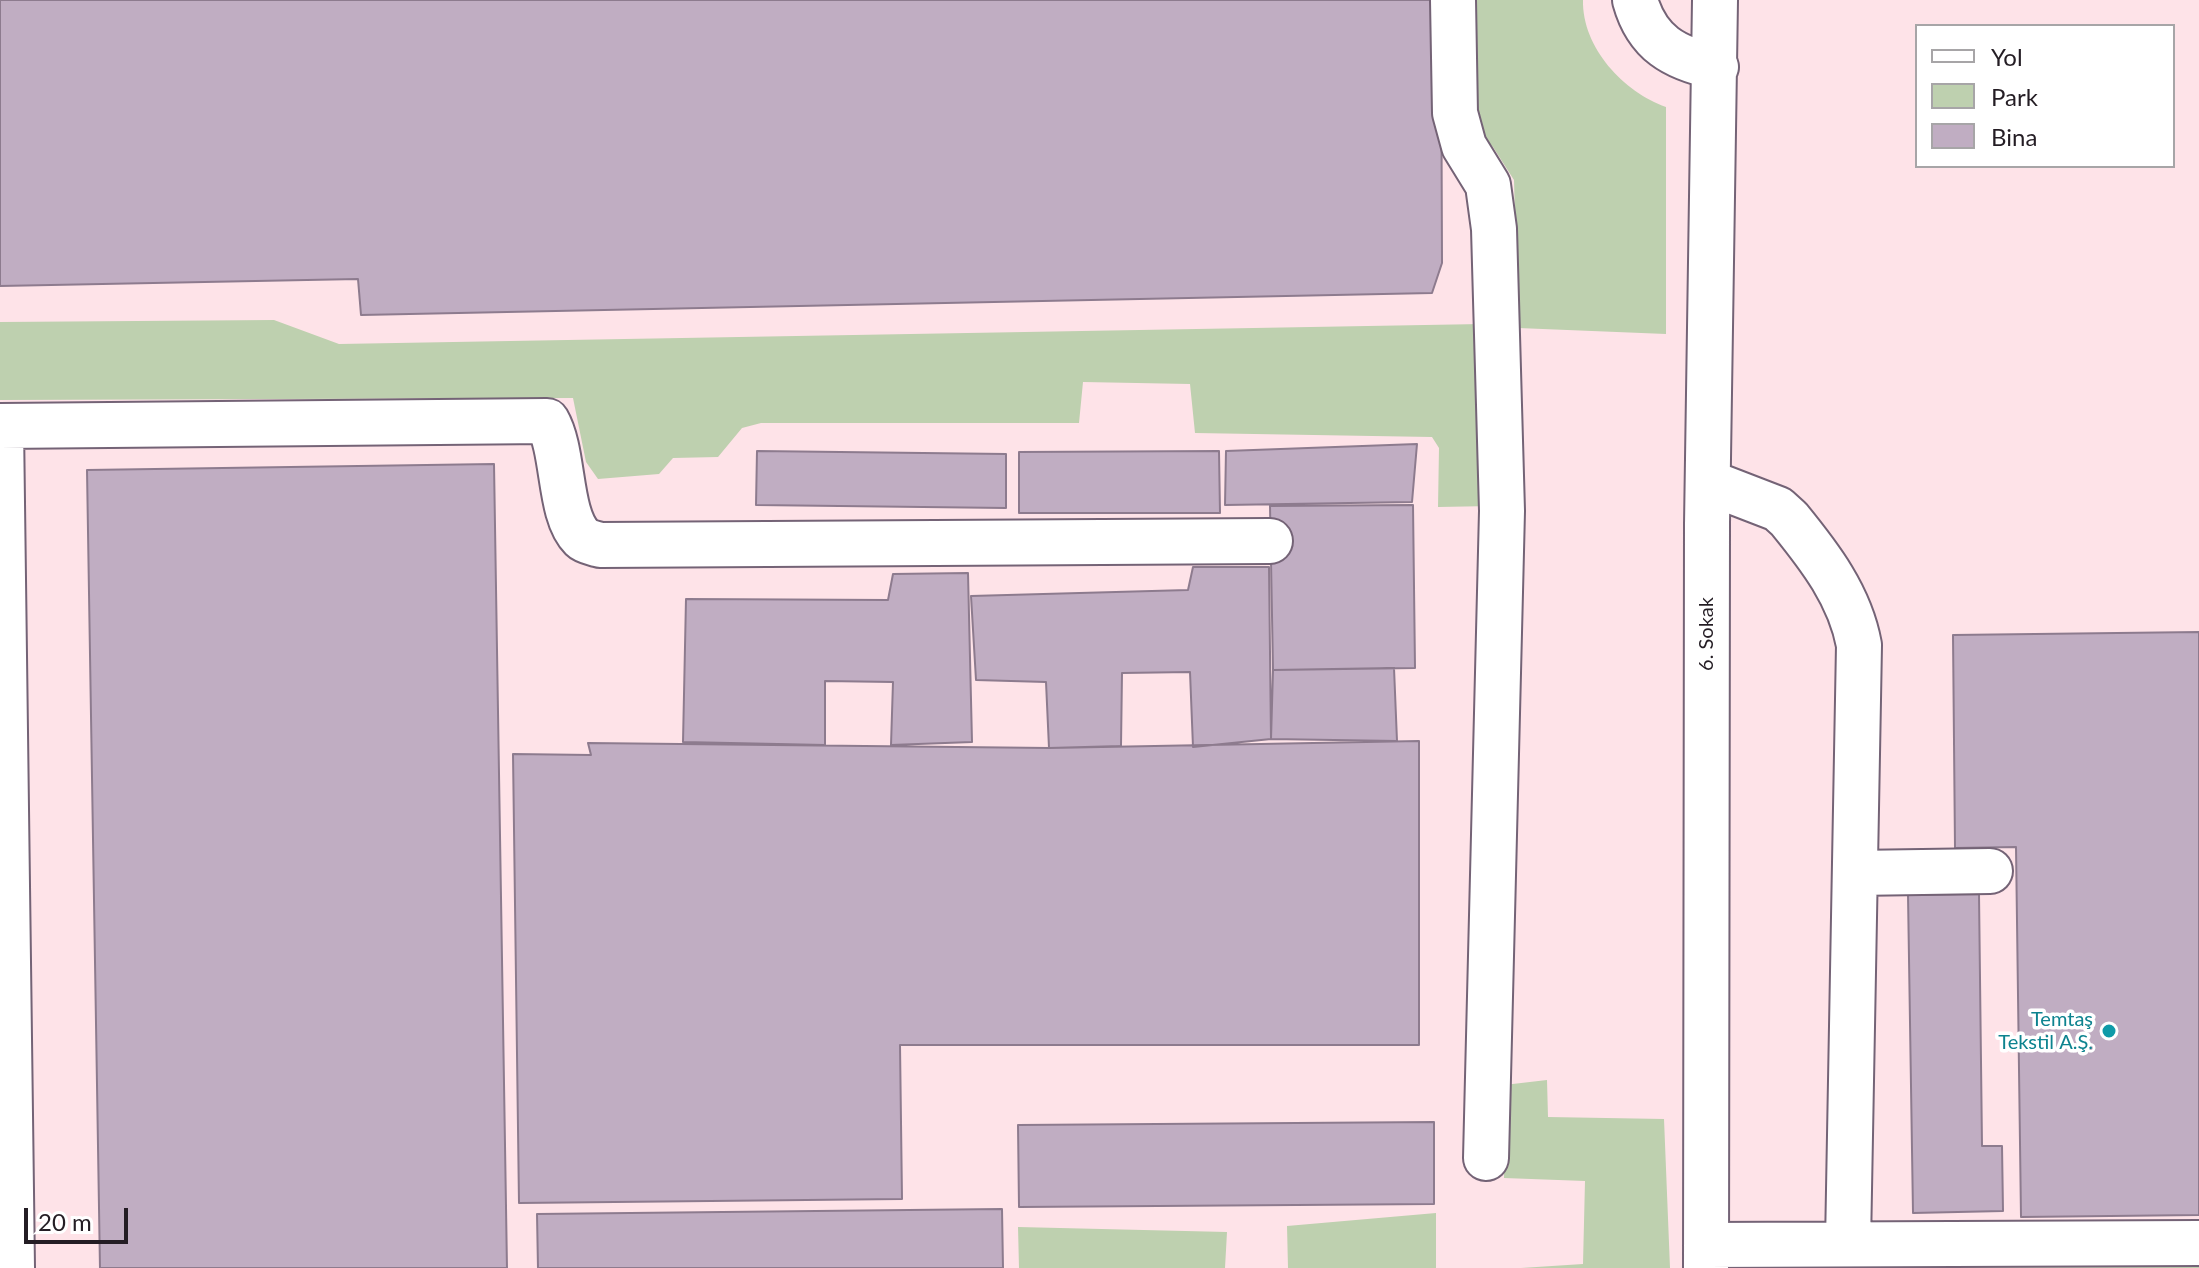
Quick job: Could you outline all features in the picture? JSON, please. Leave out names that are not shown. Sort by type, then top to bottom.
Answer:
[{"type":"street","points":[[1453,0],[1455,113],[1464,146],[1488,185],[1494,229],[1499,401],[1502,511],[1486,1158]]},
{"type":"street","points":[[1635,0],[1641,22],[1668,52],[1716,67]]},
{"type":"street","name":"6. Sokak","points":[[1706,1256],[1708,482],[1715,0]]},
{"type":"street","points":[[12,1268],[1,426],[547,421],[555,434],[572,520],[583,539],[600,545],[1270,541]]},
{"type":"street","points":[[1708,482],[1778,509],[1806,540],[1843,594],[1854,619],[1859,645],[1848,1244]]},
{"type":"street","points":[[1855,873],[1990,871]]},
{"type":"street","points":[[1706,1256],[1848,1244],[2199,1243]]},
{"type":"shaded area","points":[[0,0],[2199,0],[2199,1268],[0,1268]]},
{"type":"green space","points":[[1466,0],[1583,0],[1590,35],[1608,66],[1635,91],[1666,107],[1666,334],[1518,328],[1514,180],[1493,147],[1479,133]]},
{"type":"green space","points":[[274,320],[339,344],[1482,324],[1492,506],[1438,507],[1439,448],[1432,437],[1195,433],[1190,384],[1083,382],[1079,423],[761,423],[742,428],[718,457],[673,458],[659,474],[598,479],[586,462],[573,398],[0,400],[0,322]]},
{"type":"green space","points":[[1547,1080],[1548,1117],[1664,1119],[1670,1268],[1521,1268],[1583,1264],[1585,1181],[1504,1178],[1504,1085]]},
{"type":"green space","points":[[1436,1213],[1436,1268],[1288,1268],[1287,1226]]},
{"type":"green space","points":[[1018,1227],[1227,1232],[1225,1268],[1019,1268]]},
{"type":"green space","points":[[2199,1266],[2199,1268],[1755,1267]]},
{"type":"building","points":[[0,0],[1441,0],[1442,263],[1432,293],[361,315],[358,279],[0,286]]},
{"type":"building","points":[[1417,444],[1412,502],[1225,505],[1226,451]]},
{"type":"building","points":[[757,451],[1006,454],[1006,508],[756,505]]},
{"type":"building","points":[[1219,451],[1220,513],[1019,513],[1019,452]]},
{"type":"building","points":[[494,464],[507,1268],[100,1268],[87,470]]},
{"type":"building","points":[[1413,505],[1415,668],[1273,670],[1270,506]]},
{"type":"building","points":[[1193,567],[1269,567],[1271,739],[1193,747],[1190,672],[1122,673],[1121,746],[1049,748],[1046,682],[976,680],[971,596],[1188,590]]},
{"type":"building","points":[[968,573],[972,742],[891,745],[893,682],[825,681],[825,745],[683,742],[686,599],[888,600],[893,574]]},
{"type":"building","name":"Temtaş Tekstil A.Ş.","points":[[2199,632],[2199,1215],[2021,1217],[2016,847],[1955,848],[1953,635]]},
{"type":"building","points":[[1394,668],[1397,741],[1271,739],[1273,670]]},
{"type":"building","points":[[1419,741],[1419,1045],[900,1045],[902,1199],[519,1203],[513,754],[591,755],[588,743],[1049,748]]},
{"type":"building","points":[[1979,894],[1982,1146],[2002,1146],[2003,1211],[1913,1213],[1908,895]]},
{"type":"building","points":[[1434,1122],[1434,1204],[1019,1207],[1018,1125]]},
{"type":"building","points":[[1002,1209],[1003,1268],[538,1268],[537,1214]]},
{"type":"place","name":"Temtaş Tekstil A.Ş.","points":[[2109,1031]]}]
